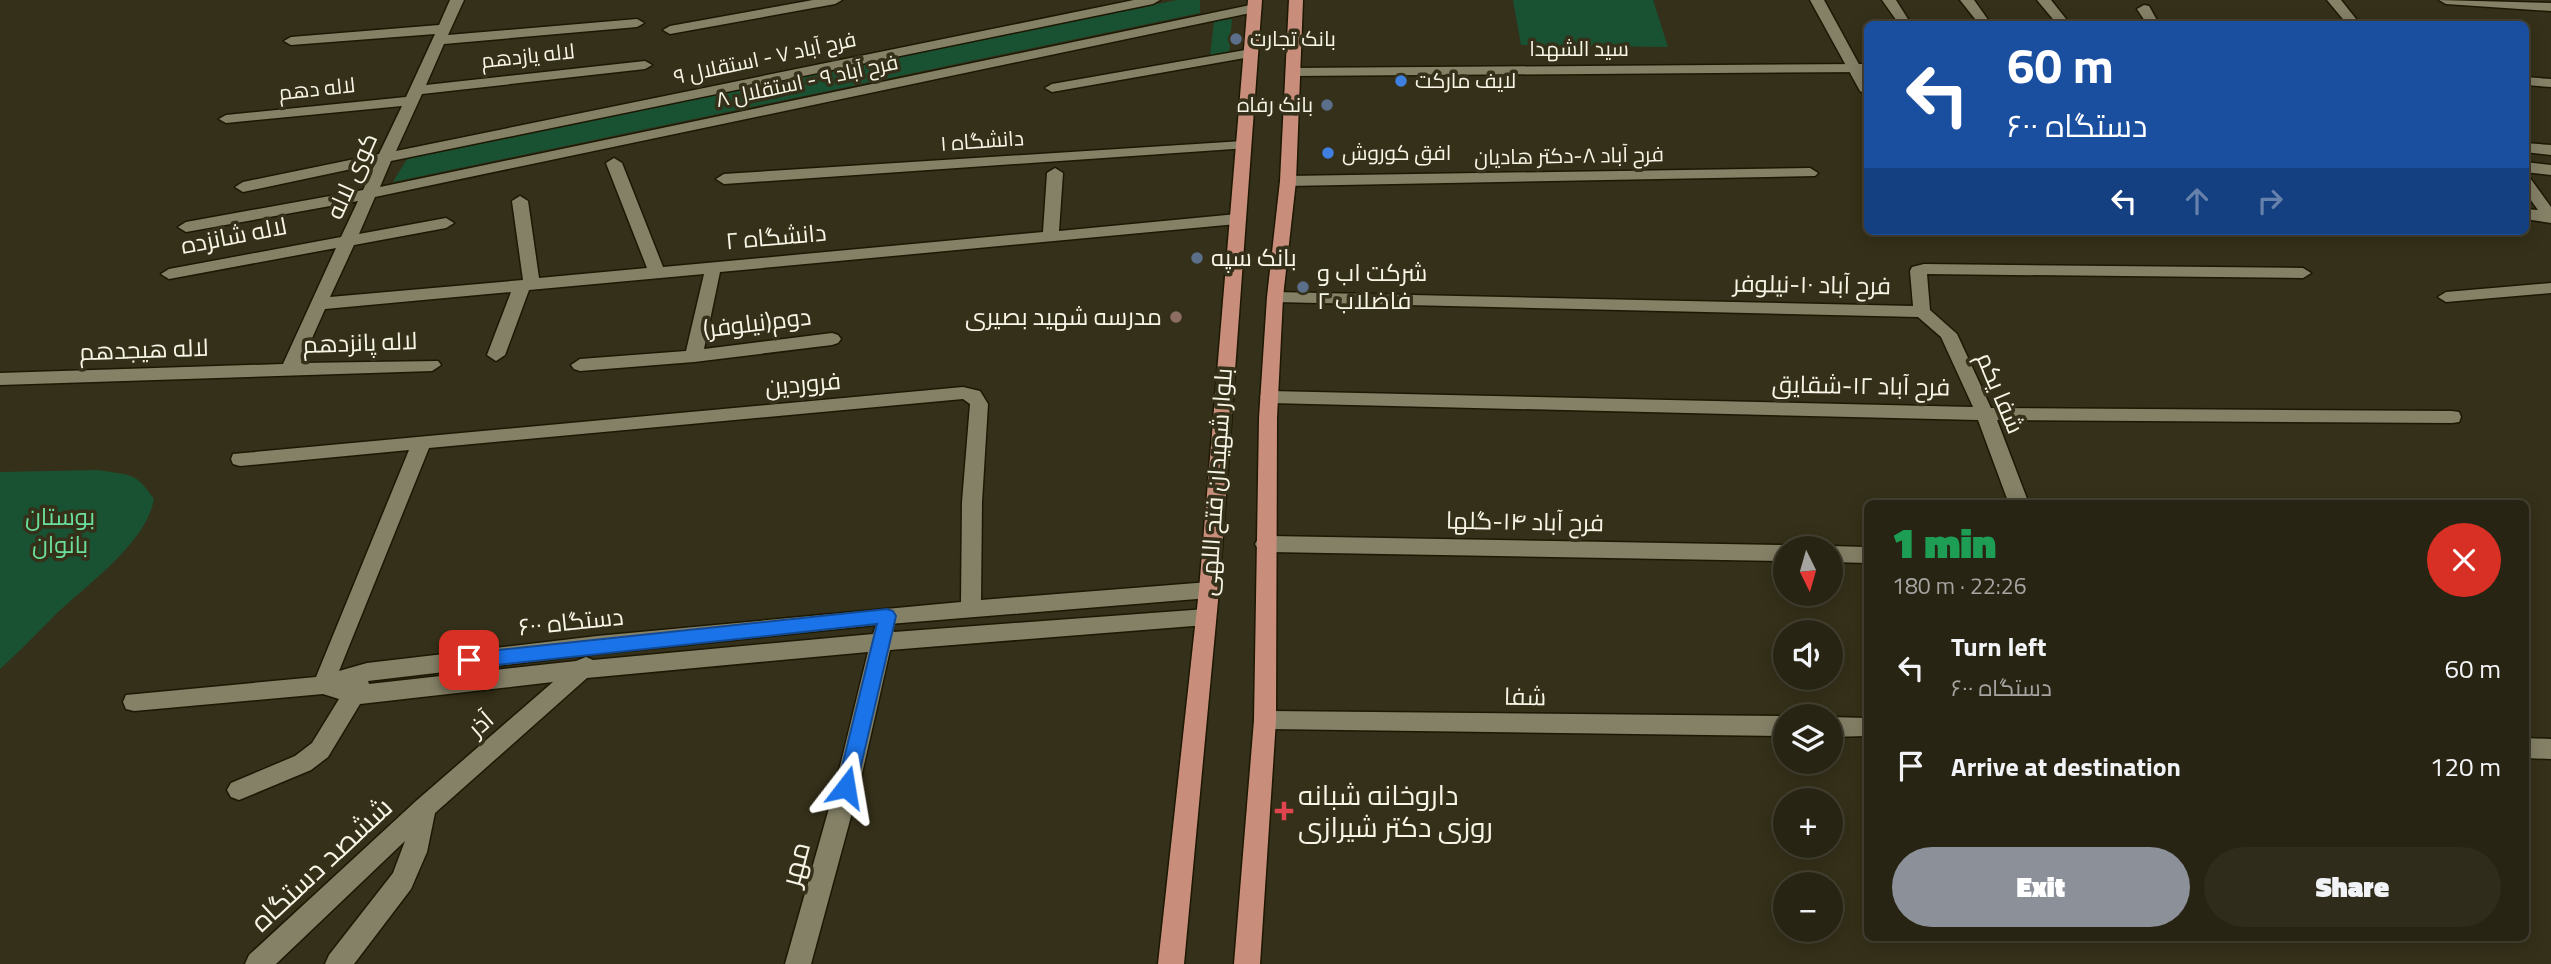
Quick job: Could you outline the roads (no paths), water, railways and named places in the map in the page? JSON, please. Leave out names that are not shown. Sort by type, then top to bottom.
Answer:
[{"type":"main road","name":"بلوار شهیدان فتح اللهی","points":[[1247,964],[1265,720],[1265,544],[1269,397],[1275,297],[1288,181],[1296,0]]},
{"type":"main road","name":"بلوار شهیدان فتح اللهی","points":[[1171,964],[1209,590],[1255,4]]},
{"type":"street","name":"کوی لاله","points":[[289,370],[457,0]]},
{"type":"street","points":[[670,30],[835,0]]},
{"type":"street","name":"فرح آباد ۷ - استقلال ۹","points":[[243,187],[1153,0]]},
{"type":"street","points":[[1817,0],[1856,64],[1864,84]]},
{"type":"street","points":[[1889,0],[1903,21]]},
{"type":"street","points":[[1967,0],[1983,21]]},
{"type":"street","points":[[2044,0],[2061,21]]},
{"type":"street","points":[[2334,0],[2352,21]]},
{"type":"street","points":[[2446,0],[2551,6]]},
{"type":"street","name":"فرح آباد ۹ - استقلال ۸","points":[[186,227],[369,194],[1255,4]]},
{"type":"street","points":[[2144,9],[2151,21]]},
{"type":"street","points":[[291,41],[637,23]]},
{"type":"street","points":[[1052,88],[1251,53]]},
{"type":"street","name":"سید الشهدا","points":[[1293,67],[1856,64]]},
{"type":"street","name":"لاله یازدهم","points":[[414,95],[645,65]]},
{"type":"street","points":[[2529,72],[2551,74]]},
{"type":"street","points":[[2529,81],[2551,83]]},
{"type":"street","name":"لاله دهم","points":[[226,119],[414,95]]},
{"type":"street","name":"دانشگاه ۱","points":[[724,179],[1243,145]]},
{"type":"street","points":[[2529,147],[2551,150]]},
{"type":"street","points":[[614,163],[657,273]]},
{"type":"street","points":[[2529,167],[2551,170]]},
{"type":"street","points":[[1051,236],[1055,173]]},
{"type":"street","name":"فرح آباد ۸-دکتر هادیان","points":[[1288,181],[1810,173]]},
{"type":"street","points":[[2529,187],[2550,217]]},
{"type":"street","points":[[496,355],[527,285],[520,201]]},
{"type":"street","points":[[2529,214],[2550,217]]},
{"type":"street","name":"دانشگاه ۲","points":[[319,304],[1237,219]]},
{"type":"street","name":"لاله شانزده","points":[[169,274],[446,223]]},
{"type":"street","name":"دوم(نیلوفر)","points":[[713,268],[694,356],[832,339]]},
{"type":"street","name":"فرح آباد ۱۰-نیلوفر","points":[[1275,297],[1922,312],[1918,271],[1924,269],[2303,273]]},
{"type":"street","points":[[2446,297],[2551,288]]},
{"type":"street","name":"شفا یکم","points":[[1922,312],[1948,334],[1984,414],[2017,500]]},
{"type":"street","points":[[580,365],[694,356]]},
{"type":"street","name":"لاله پانزدهم","points":[[289,370],[432,365]]},
{"type":"street","name":"لاله هیجدهم","points":[[0,379],[289,370]]},
{"type":"street","name":"فروردین","points":[[421,444],[949,395],[974,395],[979,404],[972,502],[971,609]]},
{"type":"street","name":"فرح آباد ۱۲-شقایق","points":[[1269,397],[1984,414],[2452,417]]},
{"type":"street","points":[[134,702],[323,685],[421,444],[240,459]]},
{"type":"street","name":"فرح آباد ۱۴-گلها","points":[[1265,544],[1773,553]]},
{"type":"street","points":[[1843,554],[1864,555]]},
{"type":"street","name":"۶۰۰ دستگاه","points":[[323,685],[367,672],[597,645],[887,616],[1209,590]]},
{"type":"street","name":"مهر","points":[[798,964],[846,787],[887,616]]},
{"type":"street","name":"۶۰۰ دستگاه","points":[[323,685],[354,695],[585,667],[882,640],[1206,617]]},
{"type":"street","name":"آذر","points":[[424,808],[585,667],[597,645]]},
{"type":"street","points":[[239,790],[303,763],[320,750],[367,672]]},
{"type":"street","name":"شفا","points":[[1265,720],[1773,726]]},
{"type":"street","points":[[1843,727],[1864,727]]},
{"type":"street","points":[[2529,748],[2551,749]]},
{"type":"street","points":[[338,964],[406,873],[415,852],[424,808]]},
{"type":"street","name":"ششصد دستگاه","points":[[258,964],[424,808]]},
{"type":"place","name":"بانک تجارت","points":[[1236,39]]},
{"type":"place","name":"لایف مارکت","points":[[1401,81]]},
{"type":"place","name":"بانک رفاه","points":[[1327,105]]},
{"type":"place","name":"افق کوروش","points":[[1328,153]]},
{"type":"place","name":"بانک سپه","points":[[1197,258]]},
{"type":"place","name":"شرکت اب و فاضلاب ۲","points":[[1303,287]]},
{"type":"place","name":"مدرسه شهید بصیری","points":[[1176,317]]},
{"type":"place","name":"داروخانه شبانه روزی دکتر شیرازی","points":[[1284,811]]},
{"type":"park label","name":"بوستان بانوان","points":[[60,531]]}]
